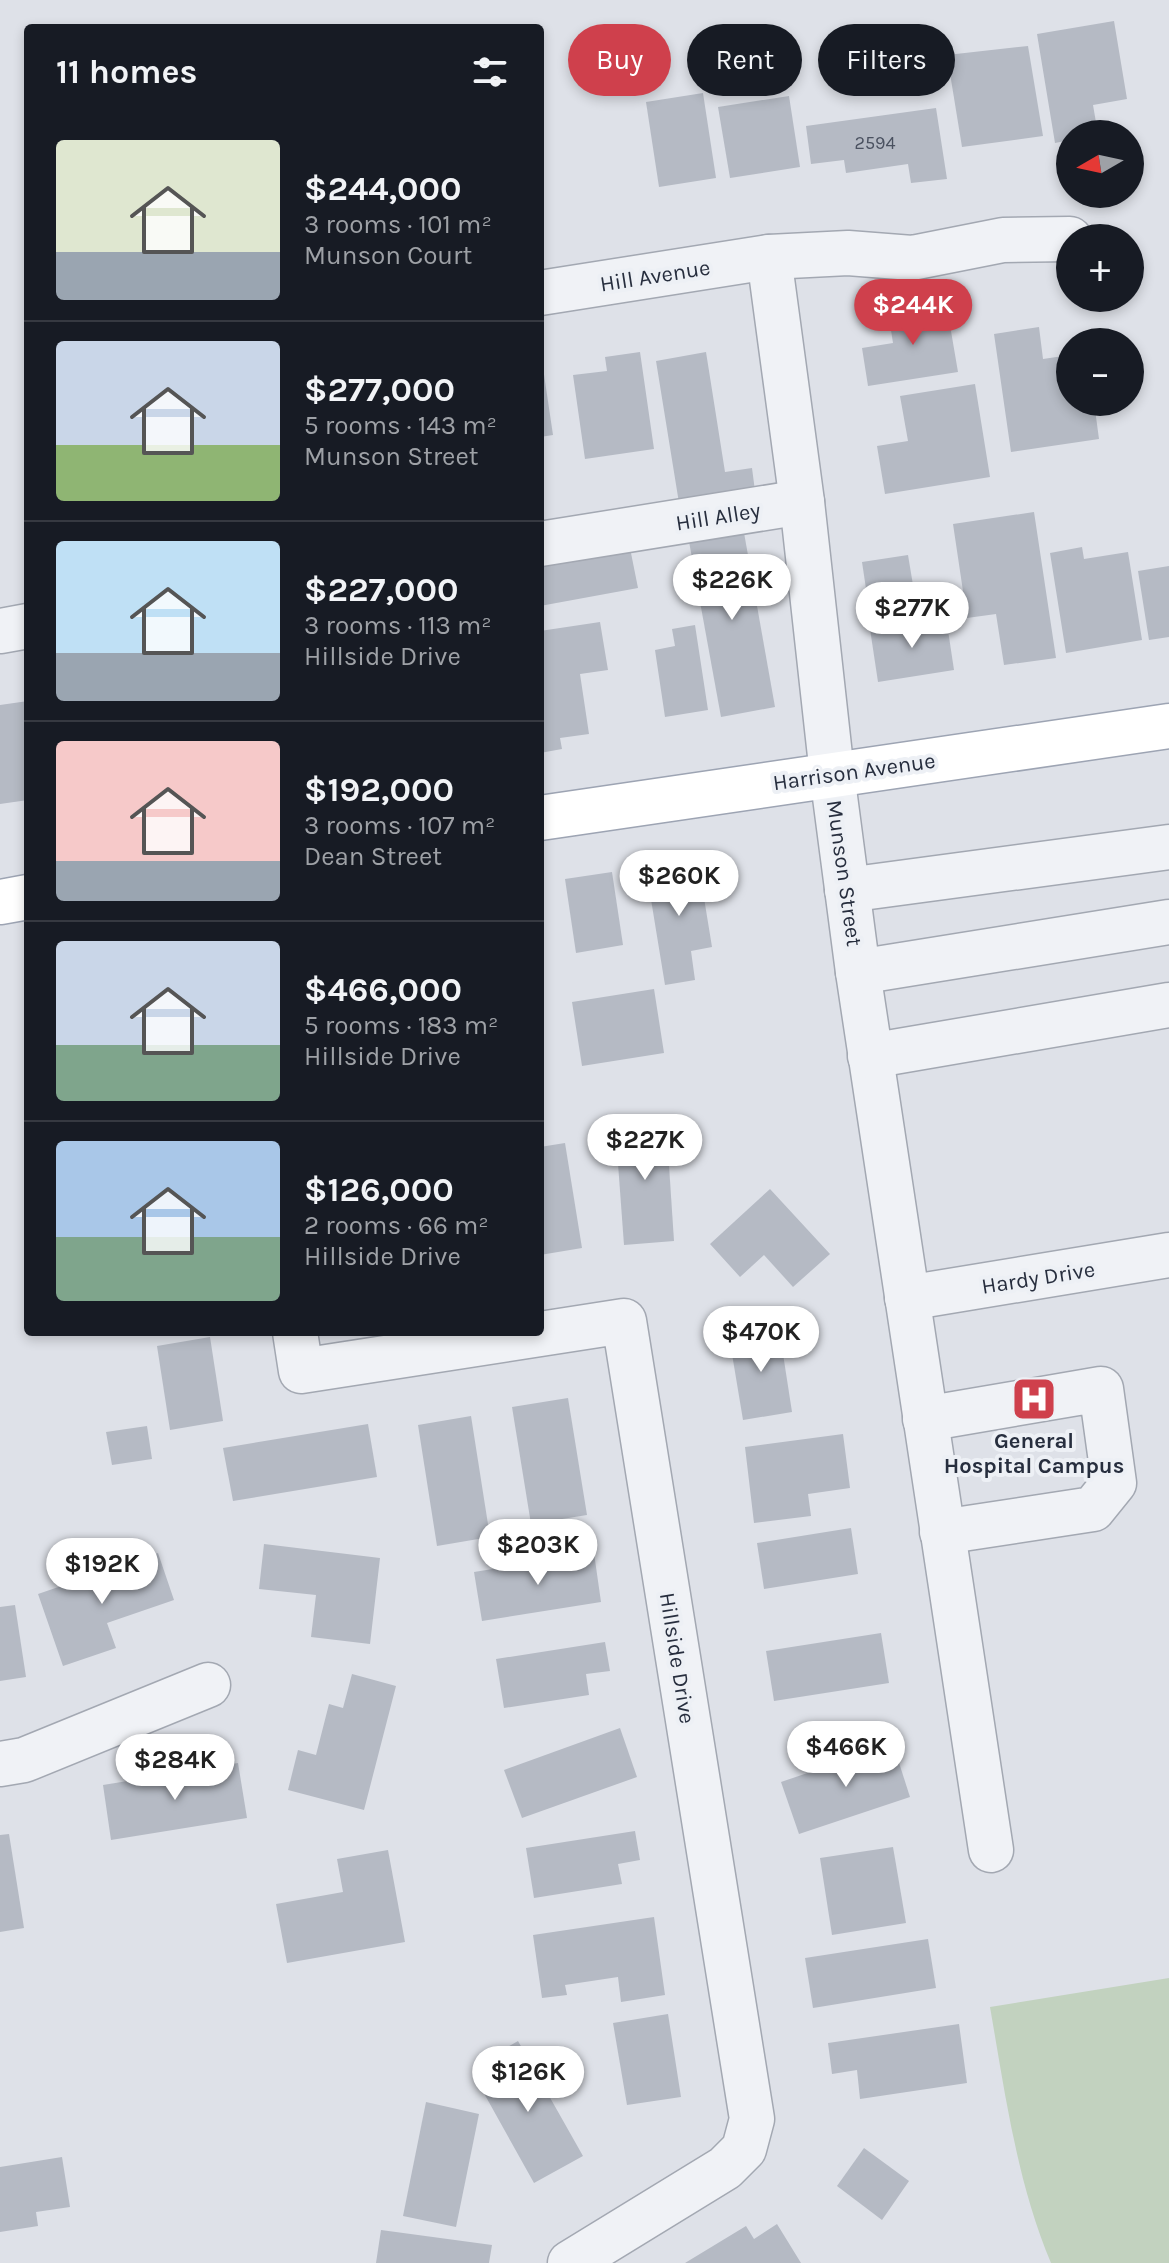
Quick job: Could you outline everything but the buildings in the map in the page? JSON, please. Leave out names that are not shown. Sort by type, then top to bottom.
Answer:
[{"type":"main road","name":"Harrison Avenue","points":[[544,817],[1169,726]]},
{"type":"main road","points":[[0,902],[24,898]]},
{"type":"street","name":"Hill Avenue","points":[[544,292],[769,257],[848,253],[912,258],[1003,240],[1056,239]]},
{"type":"street","name":"Munson Street","points":[[769,257],[802,502],[858,972],[991,1850]]},
{"type":"street","name":"Hill Alley","points":[[544,543],[802,502]]},
{"type":"street","points":[[0,631],[24,627]]},
{"type":"street","points":[[847,890],[1169,847]]},
{"type":"street","points":[[858,972],[1169,922]]},
{"type":"street","points":[[870,1056],[1169,1005]]},
{"type":"street","name":"Hardy Drive","points":[[907,1298],[1169,1255]]},
{"type":"street","name":"Hillside Drive","points":[[544,1333],[624,1321],[752,2119],[744,2149],[725,2168],[570,2263]]},
{"type":"street","name":"Hillside Drive","points":[[296,1336],[301,1371],[527,1336]]},
{"type":"street","points":[[925,1419],[1101,1389],[1114,1483],[1093,1509],[942,1532]]},
{"type":"street","points":[[0,1764],[24,1760],[208,1685]]},
{"type":"green space","points":[[1169,1978],[1169,2263],[1051,2263],[1021,2170],[990,2007]]},
{"type":"place","name":"General Hospital Campus","points":[[1034,1399]]}]
